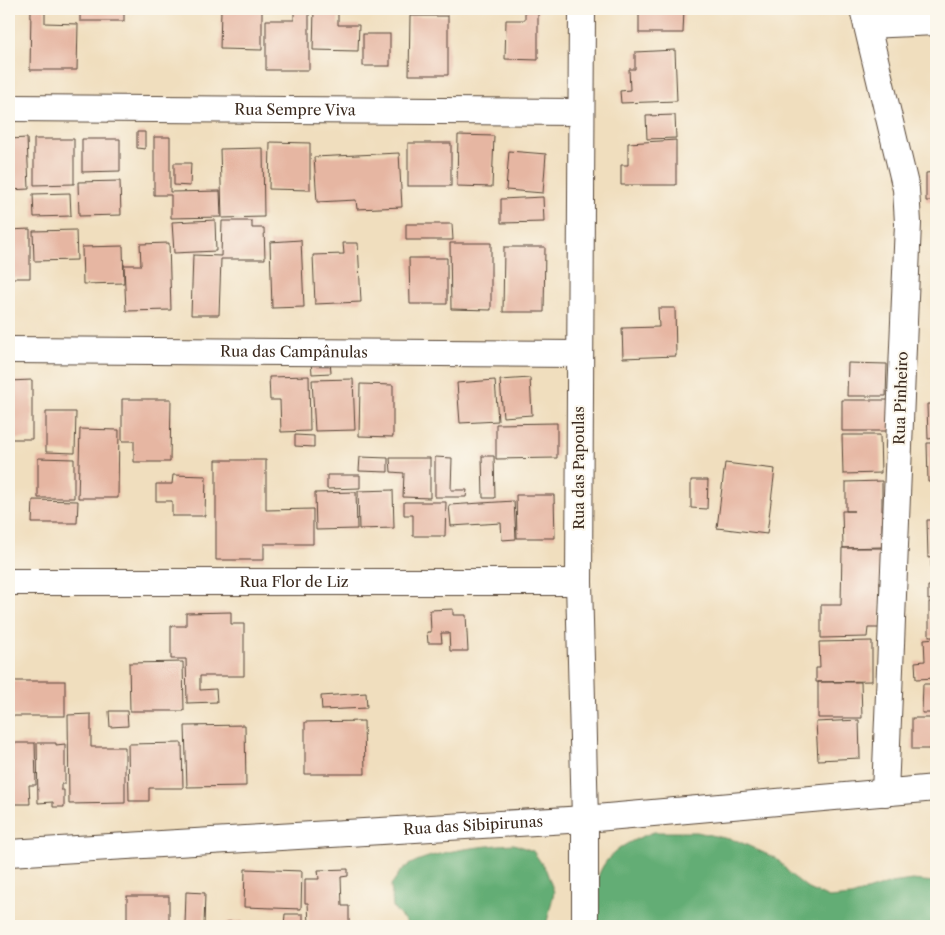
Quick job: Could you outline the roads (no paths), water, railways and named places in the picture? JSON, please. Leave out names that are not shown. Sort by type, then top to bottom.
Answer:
[{"type":"street","name":"Rua das Papoulas","points":[[582,9],[579,582],[586,819],[585,926]]},
{"type":"street","points":[[865,17],[936,22]]},
{"type":"street","name":"Rua Pinheiro","points":[[865,17],[906,189],[908,223],[885,793]]},
{"type":"street","name":"Rua Sempre Viva","points":[[9,108],[581,112]]},
{"type":"street","name":"Rua das Campânulas","points":[[9,350],[580,354]]},
{"type":"street","name":"Rua Flor de Liz","points":[[9,582],[579,582]]},
{"type":"street","name":"Rua das Sibipirunas","points":[[9,853],[586,819],[936,788]]}]
